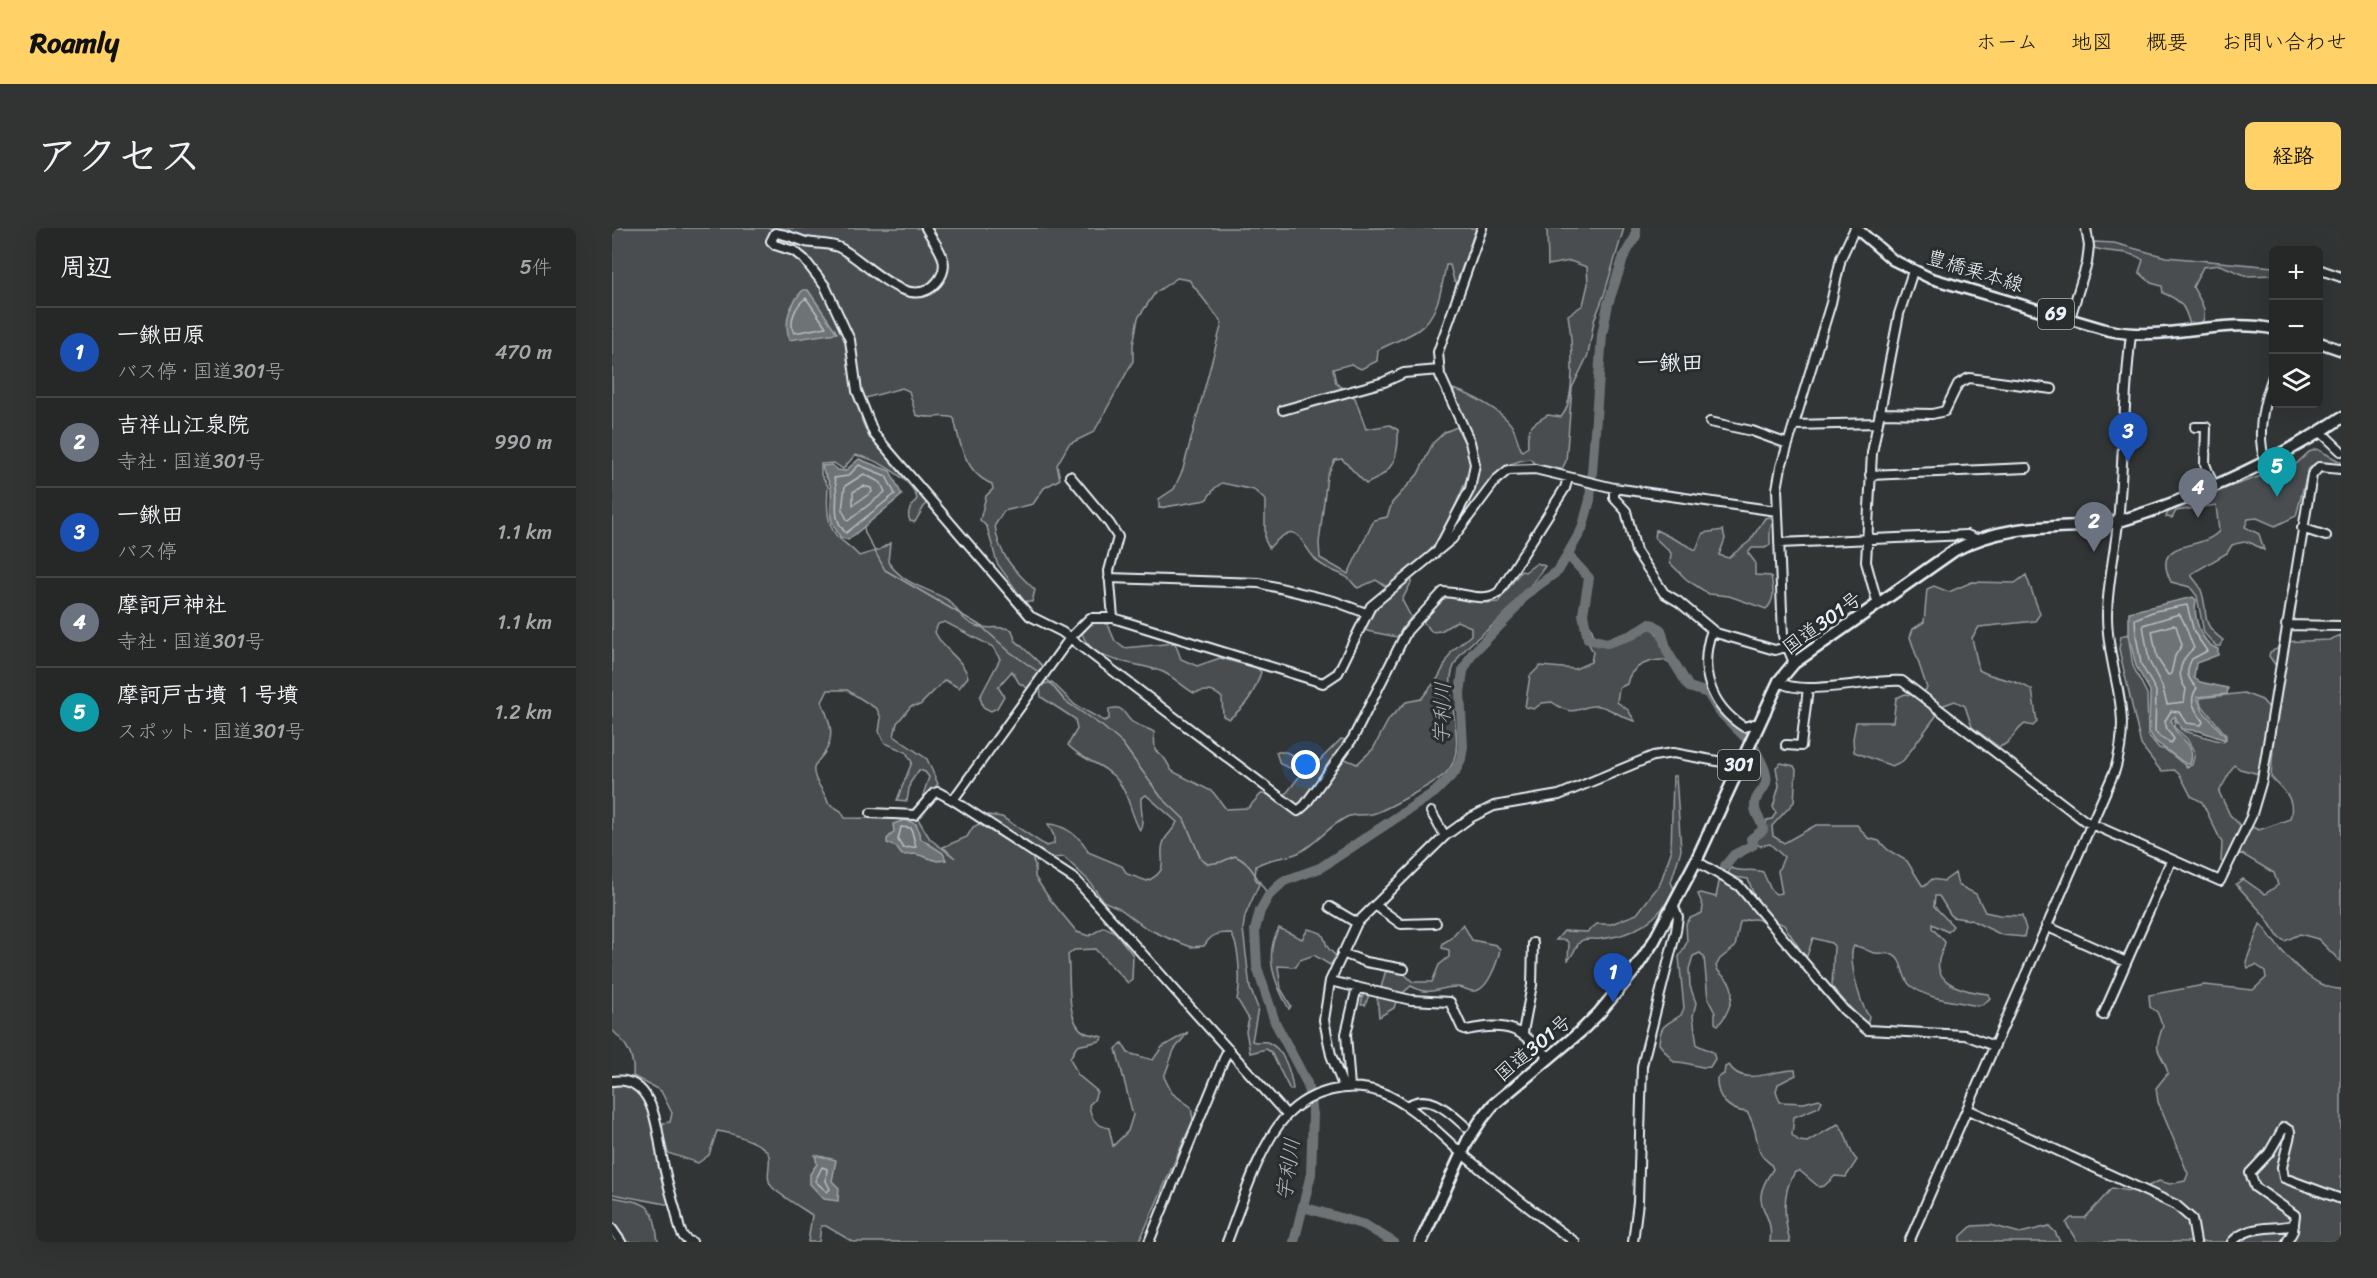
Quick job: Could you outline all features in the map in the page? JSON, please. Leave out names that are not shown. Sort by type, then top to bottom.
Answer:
[{"type":"highway","name":"国道301号","points":[[1421,1242],[1462,1153],[1493,1105],[1550,1058],[1599,1013],[1635,971],[1674,907],[1779,681],[1794,663],[1955,550],[1976,538],[2017,529],[2104,525],[2118,522],[2213,485],[2265,461],[2320,432],[2341,418]]},
{"type":"main road","name":"豊橋乗本線","points":[[1856,228],[1876,247],[1913,271],[1952,285],[2131,335],[2162,335],[2226,326],[2269,329]]},
{"type":"main road","points":[[2323,343],[2341,350]]},
{"type":"street","points":[[926,228],[940,250],[944,262],[940,278],[933,286],[924,290],[910,291],[889,285],[868,266],[829,244],[775,233],[771,241],[775,245],[794,251],[825,286],[850,340],[857,391],[877,438],[997,574],[1030,616],[1053,626],[1070,638],[1298,810],[1305,805],[1353,738],[1413,623],[1443,592],[1462,592],[1481,598],[1491,598],[1499,592],[1565,488],[1569,478]]},
{"type":"street","points":[[1438,552],[1470,489],[1476,464],[1470,442],[1439,370],[1438,352],[1482,228]]},
{"type":"street","points":[[1794,663],[1786,647],[1782,629],[1777,511],[1781,467],[1831,303],[1841,258],[1856,228]]},
{"type":"street","points":[[2070,318],[2087,263],[2089,246],[2086,228]]},
{"type":"street","points":[[2323,270],[2341,277]]},
{"type":"street","points":[[1878,605],[1867,570],[1870,475],[1899,314],[1913,271]]},
{"type":"street","points":[[1909,1242],[2115,770],[2123,734],[2122,704],[2109,644],[2107,619],[2108,592],[2118,522],[2131,335]]},
{"type":"street","points":[[1283,410],[1384,382],[1404,373],[1439,370]]},
{"type":"street","points":[[1881,413],[1932,414],[1945,411],[1958,384],[1969,378],[2052,388]]},
{"type":"street","points":[[2265,461],[2261,450],[2264,401],[2269,388]]},
{"type":"street","points":[[1710,422],[1752,431],[1788,444]]},
{"type":"street","points":[[1794,425],[1878,423]]},
{"type":"street","points":[[2195,427],[2206,427],[2205,464],[2213,485]]},
{"type":"street","points":[[2320,432],[2341,451]]},
{"type":"street","points":[[1779,681],[1786,685],[1808,687],[1902,681],[2091,824],[2220,881],[2257,800],[2302,528],[2315,469],[2319,467],[2341,469]]},
{"type":"street","points":[[1870,475],[2027,468]]},
{"type":"street","points":[[953,800],[1070,638],[1090,618],[1113,618],[1323,683],[1338,673],[1366,613],[1452,539],[1496,480],[1508,470],[1535,469],[1614,488],[1777,511]]},
{"type":"street","points":[[1070,476],[1118,537],[1109,578],[1113,618]]},
{"type":"street","points":[[1614,488],[1614,498],[1626,511],[1636,551],[1659,587],[1712,630],[1775,650],[1786,647]]},
{"type":"street","points":[[2302,528],[2326,536]]},
{"type":"street","points":[[1779,543],[1967,535],[1976,538]]},
{"type":"street","points":[[1109,578],[1259,583],[1343,604],[1366,613]]},
{"type":"street","points":[[2286,625],[2341,626]]},
{"type":"street","points":[[1712,630],[1706,669],[1711,692],[1724,712],[1744,727],[1754,724],[1757,726]]},
{"type":"street","points":[[1786,746],[1801,746],[1808,687]]},
{"type":"street","points":[[1347,1088],[1331,1055],[1324,1020],[1330,981],[1357,923],[1445,836],[1470,818],[1494,806],[1559,795],[1653,756],[1673,753],[1739,765]]},
{"type":"street","points":[[871,813],[915,814],[934,793],[938,792],[1076,880],[1287,1115]]},
{"type":"street","points":[[1431,812],[1445,836]]},
{"type":"street","points":[[1696,861],[1739,886],[1844,1010],[1867,1030],[1965,1035],[1994,1046]]},
{"type":"street","points":[[2103,1015],[2171,861]]},
{"type":"street","points":[[1375,905],[1401,924],[1436,923]]},
{"type":"street","points":[[1330,907],[1357,923]]},
{"type":"street","points":[[1633,1242],[1638,1202],[1640,1081],[1676,931],[1678,917],[1674,907]]},
{"type":"street","points":[[2046,926],[2127,962]]},
{"type":"street","points":[[1522,1032],[1533,985],[1533,943]]},
{"type":"street","points":[[1342,953],[1366,962],[1404,969]]},
{"type":"street","points":[[1330,981],[1411,1000],[1450,1002],[1458,1023],[1467,1029],[1503,1025],[1522,1032],[1550,1058]]},
{"type":"street","points":[[1347,1088],[1346,1034],[1357,987]]},
{"type":"street","points":[[1149,1242],[1228,1049]]},
{"type":"street","points":[[612,1081],[621,1080],[642,1090],[652,1105],[664,1166],[682,1234],[692,1242]]},
{"type":"street","points":[[1227,1242],[1263,1155],[1274,1133],[1287,1115],[1296,1107],[1323,1092],[1347,1088],[1379,1091],[1407,1106],[1462,1153],[1575,1242]]},
{"type":"street","points":[[1407,1106],[1416,1102],[1434,1102],[1465,1126]]},
{"type":"street","points":[[1967,1109],[2176,1205],[2192,1219],[2196,1242]]},
{"type":"street","points":[[2287,1242],[2296,1220],[2292,1211],[2255,1187],[2250,1173],[2269,1153],[2284,1127],[2290,1131],[2290,1135],[2282,1167],[2284,1179],[2341,1198]]},
{"type":"street","points":[[2232,1242],[2241,1233],[2250,1229],[2294,1226]]},
{"type":"street","points":[[612,1229],[621,1242]]},
{"type":"shaded area","points":[[612,228],[1476,228],[1457,282],[1454,281],[1450,265],[1446,265],[1435,310],[1425,324],[1413,333],[1378,350],[1377,361],[1361,369],[1351,364],[1333,369],[1336,383],[1355,398],[1366,429],[1390,425],[1398,430],[1398,440],[1395,456],[1388,469],[1383,475],[1366,484],[1342,459],[1335,460],[1327,476],[1319,543],[1320,558],[1348,574],[1374,520],[1387,517],[1392,503],[1418,474],[1433,443],[1445,432],[1457,427],[1470,454],[1470,471],[1445,530],[1426,556],[1404,576],[1412,581],[1402,600],[1411,617],[1397,637],[1367,631],[1364,623],[1390,594],[1387,587],[1376,580],[1358,588],[1348,578],[1316,560],[1297,534],[1286,534],[1269,548],[1265,540],[1265,500],[1254,490],[1222,483],[1206,500],[1159,508],[1159,499],[1174,489],[1183,469],[1222,323],[1189,280],[1177,278],[1155,293],[1138,318],[1133,345],[1133,361],[1094,432],[1069,444],[1057,465],[1060,479],[1044,488],[1033,504],[1004,511],[995,525],[1003,553],[1014,569],[1035,590],[1032,602],[1024,601],[997,563],[987,527],[980,520],[986,496],[993,489],[992,484],[976,473],[965,457],[954,418],[916,415],[909,391],[902,388],[858,400],[862,421],[869,437],[928,500],[915,522],[910,521],[909,515],[917,499],[914,491],[892,471],[873,460],[855,455],[843,469],[834,463],[821,464],[821,475],[828,486],[827,508],[830,522],[832,529],[841,540],[859,556],[879,550],[890,543],[888,562],[901,576],[946,599],[962,616],[976,626],[1012,630],[1015,640],[1044,667],[1029,689],[1019,683],[1012,671],[998,687],[1004,696],[997,708],[991,711],[983,707],[980,697],[1000,659],[993,647],[945,622],[938,624],[935,632],[962,665],[968,677],[959,688],[945,680],[920,705],[911,706],[897,723],[894,736],[927,759],[938,784],[924,799],[923,795],[929,777],[925,772],[919,770],[910,783],[907,801],[897,800],[912,762],[906,752],[885,743],[879,732],[881,718],[877,709],[847,690],[828,690],[822,702],[831,733],[828,746],[815,766],[814,772],[828,803],[841,811],[845,818],[918,819],[930,839],[955,858],[943,847],[967,837],[973,827],[979,824],[1031,855],[1035,865],[1035,877],[1077,932],[1089,936],[1104,927],[1115,932],[1133,955],[1132,980],[1128,983],[1095,949],[1074,950],[1068,955],[1071,1009],[1074,1019],[1084,1032],[1103,1037],[1100,1041],[1077,1046],[1070,1058],[1078,1075],[1097,1091],[1094,1100],[1089,1105],[1091,1114],[1094,1121],[1109,1128],[1113,1146],[1128,1131],[1133,1115],[1116,1049],[1122,1043],[1128,1053],[1153,1060],[1162,1047],[1188,1032],[1174,1050],[1164,1077],[1172,1093],[1191,1107],[1193,1120],[1139,1242],[853,1242],[826,1226],[821,1226],[819,1242],[808,1242],[812,1215],[770,1184],[769,1156],[762,1147],[738,1136],[717,1131],[709,1155],[698,1163],[668,1153],[662,1131],[663,1123],[670,1122],[672,1113],[661,1091],[633,1076],[631,1056],[612,1030]]},
{"type":"shaded area","points":[[1547,228],[1624,228],[1594,321],[1588,355],[1572,388],[1566,461],[1562,469],[1535,464],[1530,459],[1514,463],[1502,470],[1492,479],[1471,512],[1454,528],[1473,491],[1476,463],[1471,439],[1453,389],[1477,399],[1503,416],[1513,428],[1522,451],[1528,447],[1529,430],[1534,424],[1548,415],[1561,417],[1566,409],[1572,369],[1568,315],[1583,305],[1588,284],[1587,267],[1570,261],[1548,265]]},
{"type":"shaded area","points":[[2094,242],[2114,243],[2166,257],[2269,267],[2269,275],[2247,276],[2220,265],[2203,267],[2193,287],[2202,305],[2204,318],[2202,323],[2190,325],[2181,304],[2163,293],[2162,286],[2151,283],[2139,272],[2143,260],[2130,254],[2092,247]]},
{"type":"shaded area","points":[[2317,449],[2341,462],[2341,475],[2327,464],[2314,464],[2308,470],[2296,516],[2275,526],[2257,518],[2248,519],[2245,527],[2259,534],[2264,550],[2247,542],[2232,545],[2227,553],[2191,574],[2199,585],[2204,599],[2207,623],[2223,640],[2221,646],[2216,646],[2204,633],[2197,596],[2190,587],[2171,582],[2166,568],[2167,558],[2172,552],[2201,542],[2219,531],[2216,505],[2176,511],[2172,518],[2166,517],[2168,512],[2191,500],[2296,464],[2309,452]]},
{"type":"shaded area","points":[[1771,517],[1773,522],[1770,529],[1770,545],[1765,548],[1752,548],[1748,553],[1755,562],[1755,575],[1771,576],[1773,598],[1766,609],[1729,596],[1709,594],[1687,580],[1670,563],[1671,553],[1655,538],[1656,530],[1696,550],[1703,533],[1723,530],[1725,539],[1719,555],[1728,558],[1750,541],[1765,518]]},
{"type":"shaded area","points":[[1537,563],[1545,566],[1530,586],[1501,618],[1463,652],[1454,666],[1451,691],[1456,748],[1454,761],[1447,772],[1399,802],[1378,812],[1345,818],[1298,853],[1265,861],[1256,866],[1255,878],[1259,884],[1245,916],[1243,929],[1250,988],[1258,1008],[1252,1041],[1267,1042],[1278,1050],[1288,1069],[1293,1089],[1290,1090],[1271,1052],[1266,1049],[1250,1053],[1246,1031],[1249,1019],[1237,999],[1239,964],[1236,946],[1230,933],[1214,935],[1204,946],[1191,947],[1146,928],[1119,908],[1103,901],[1089,881],[1064,857],[1052,858],[990,819],[988,815],[1002,817],[1046,846],[1054,844],[1054,836],[1048,824],[1060,826],[1077,837],[1088,852],[1122,866],[1127,874],[1147,881],[1160,872],[1162,845],[1177,822],[1146,795],[1141,798],[1140,830],[1126,794],[1114,776],[1068,745],[1077,729],[1075,719],[1041,697],[1040,685],[1052,682],[1075,705],[1104,721],[1109,719],[1109,709],[1123,710],[1133,723],[1154,732],[1155,750],[1165,759],[1172,771],[1213,792],[1226,809],[1248,808],[1261,794],[1285,795],[1302,773],[1280,764],[1276,752],[1286,752],[1311,764],[1319,761],[1341,739],[1346,740],[1342,750],[1345,759],[1357,764],[1373,749],[1389,719],[1406,702],[1421,699],[1438,678],[1452,651],[1471,635],[1471,627],[1457,621],[1441,631],[1432,632],[1423,622],[1430,611],[1449,595],[1486,603],[1498,602],[1521,571],[1525,572]]},
{"type":"shaded area","points":[[2026,575],[2040,614],[2035,621],[1979,627],[1972,638],[1979,670],[2019,683],[2032,690],[2037,722],[2033,726],[2025,724],[2007,743],[1999,747],[1972,727],[1965,706],[1955,701],[1944,705],[1903,761],[1892,766],[1854,752],[1853,739],[1856,722],[1893,722],[1896,698],[1905,694],[1920,697],[1927,688],[1910,637],[1913,629],[1924,622],[1927,589],[1934,586],[1949,592],[1972,582],[2015,583]]},
{"type":"shaded area","points":[[1586,619],[1598,642],[1616,641],[1652,628],[1674,662],[1673,667],[1665,660],[1641,665],[1632,673],[1627,684],[1619,688],[1617,702],[1628,710],[1635,721],[1599,706],[1573,711],[1561,708],[1552,702],[1542,703],[1534,709],[1525,707],[1530,676],[1540,666],[1575,669],[1591,662],[1593,652],[1582,631]]},
{"type":"shaded area","points":[[1099,621],[1108,625],[1115,641],[1124,648],[1175,643],[1181,659],[1197,666],[1220,658],[1257,668],[1261,672],[1253,693],[1241,709],[1229,719],[1223,716],[1222,698],[1216,693],[1206,691],[1194,693],[1163,672],[1106,657],[1096,652],[1082,634],[1090,625]]},
{"type":"shaded area","points":[[2128,634],[2133,666],[2147,694],[2148,735],[2159,748],[2166,750],[2187,767],[2192,765],[2195,753],[2187,739],[2174,727],[2175,719],[2184,731],[2223,742],[2226,740],[2226,735],[2200,703],[2200,698],[2244,693],[2262,700],[2269,708],[2259,774],[2234,765],[2219,792],[2230,815],[2247,832],[2252,827],[2259,830],[2290,819],[2291,812],[2288,795],[2271,777],[2276,705],[2282,682],[2281,673],[2269,656],[2270,652],[2277,649],[2280,642],[2329,640],[2341,635],[2341,962],[2318,939],[2300,934],[2285,941],[2279,938],[2264,915],[2236,884],[2243,879],[2265,894],[2278,885],[2274,873],[2242,854],[2229,856],[2225,865],[2221,861],[2222,843],[2202,802],[2191,796],[2180,775],[2174,770],[2161,771],[2141,745],[2119,649],[2121,636]]},
{"type":"shaded area","points":[[1781,763],[1794,766],[1796,770],[1794,802],[1772,826],[1773,836],[1784,843],[1816,825],[1857,825],[1868,838],[1879,841],[1888,850],[1907,861],[1922,885],[1925,886],[1932,879],[1944,881],[1955,873],[1958,885],[1976,894],[1985,912],[2022,916],[2026,929],[2024,937],[2002,935],[1971,920],[1952,917],[1939,896],[1935,896],[1934,906],[1953,926],[1948,932],[1932,924],[1932,928],[1945,942],[1939,960],[1942,976],[1955,986],[1972,992],[1988,994],[1990,998],[1984,1004],[1977,1006],[1927,995],[1908,983],[1897,957],[1854,946],[1852,960],[1856,981],[1869,1016],[1868,1022],[1859,1022],[1854,1012],[1832,987],[1834,946],[1831,943],[1813,938],[1807,956],[1804,955],[1784,925],[1775,921],[1771,925],[1779,937],[1776,937],[1757,919],[1740,922],[1735,947],[1720,959],[1716,966],[1728,981],[1732,992],[1728,1010],[1718,1025],[1715,1023],[1715,1013],[1708,999],[1704,957],[1700,953],[1693,956],[1689,969],[1690,986],[1696,1003],[1693,1016],[1697,1045],[1713,1052],[1715,1059],[1710,1067],[1674,1062],[1659,1044],[1660,1037],[1663,1028],[1681,1015],[1684,1008],[1679,957],[1687,942],[1686,924],[1690,918],[1702,913],[1703,906],[1698,894],[1716,897],[1719,882],[1724,880],[1750,902],[1755,898],[1748,879],[1734,877],[1728,873],[1731,868],[1763,872],[1771,890],[1776,894],[1782,893],[1778,871],[1784,857],[1770,844],[1760,846],[1756,843],[1763,834],[1767,820],[1772,819],[1776,813],[1773,807],[1779,786],[1776,767]]},
{"type":"shaded area","points":[[1673,776],[1676,776],[1681,850],[1671,882],[1674,889],[1668,900],[1653,918],[1634,930],[1612,937],[1581,941],[1568,960],[1569,944],[1566,940],[1556,940],[1564,931],[1587,932],[1597,924],[1611,924],[1637,914],[1660,884],[1671,852]]},
{"type":"shaded area","points":[[1463,924],[1472,940],[1496,945],[1500,949],[1488,981],[1478,990],[1458,987],[1423,991],[1411,986],[1397,998],[1394,1008],[1379,1017],[1377,996],[1369,995],[1365,1005],[1361,1005],[1364,991],[1380,992],[1385,973],[1389,970],[1402,972],[1413,982],[1432,982],[1439,965],[1449,957],[1449,950],[1442,948],[1443,943],[1450,939]]},
{"type":"shaded area","points":[[2260,924],[2302,972],[2321,984],[2341,989],[2341,1242],[2077,1242],[2066,1223],[2071,1218],[2085,1218],[2112,1188],[2135,1192],[2159,1181],[2170,1184],[2185,1181],[2188,1174],[2158,1102],[2156,1088],[2168,1073],[2158,1048],[2163,1026],[2157,1012],[2150,1007],[2149,995],[2204,985],[2253,990],[2266,978],[2265,971],[2256,965],[2248,968],[2246,962]]},
{"type":"shaded area","points":[[1279,928],[1302,939],[1308,929],[1320,932],[1328,948],[1337,957],[1330,965],[1314,955],[1300,960],[1296,967],[1278,966],[1281,989],[1291,1006],[1289,1009],[1275,980],[1271,959],[1274,938]]},
{"type":"shaded area","points":[[1729,1065],[1735,1072],[1750,1076],[1795,1070],[1796,1075],[1778,1084],[1776,1091],[1780,1102],[1804,1103],[1819,1099],[1822,1101],[1819,1107],[1794,1117],[1792,1135],[1799,1141],[1807,1142],[1838,1124],[1857,1160],[1846,1177],[1835,1176],[1824,1186],[1819,1187],[1800,1171],[1795,1172],[1787,1188],[1785,1206],[1790,1242],[1770,1242],[1769,1221],[1761,1200],[1761,1192],[1773,1169],[1761,1154],[1753,1124],[1747,1112],[1729,1106],[1721,1097],[1717,1078],[1724,1074],[1725,1067]]},
{"type":"shaded area","points":[[622,1084],[642,1093],[648,1102],[671,1205],[612,1194],[612,1087]]},
{"type":"shaded area","points":[[612,1197],[635,1201],[647,1207],[654,1219],[658,1242],[612,1242]]},
{"type":"shaded area","points":[[1991,1225],[2020,1233],[2049,1226],[2060,1242],[1960,1242],[1960,1237],[1972,1226]]},
{"type":"water","points":[[803,290],[808,290],[837,333],[789,340],[787,326],[789,313]]},
{"type":"water","points":[[859,459],[890,471],[902,495],[848,540],[841,538],[831,518],[831,488],[822,466],[832,465],[838,470],[845,471]]},
{"type":"water","points":[[2193,597],[2196,600],[2197,621],[2202,635],[2218,649],[2218,655],[2196,663],[2194,678],[2200,682],[2228,688],[2227,694],[2197,697],[2203,711],[2225,736],[2225,740],[2200,731],[2181,729],[2175,716],[2171,720],[2173,727],[2191,750],[2190,764],[2186,764],[2156,742],[2149,732],[2150,691],[2136,666],[2129,636],[2129,612]]},
{"type":"water","points":[[905,820],[916,824],[921,839],[943,853],[946,860],[937,861],[916,854],[902,855],[896,847],[887,843],[887,839],[894,832],[893,824]]},
{"type":"water","points":[[815,1155],[836,1160],[832,1181],[839,1188],[838,1201],[824,1199],[810,1184],[810,1174],[817,1164]]},
{"type":"waterway","name":"宇利川","points":[[1294,1242],[1311,1174],[1313,1114],[1307,1083],[1275,1022],[1257,967],[1255,930],[1260,911],[1269,895],[1284,881],[1320,868],[1435,792],[1455,772],[1461,759],[1463,746],[1460,693],[1463,671],[1472,654],[1510,615],[1526,594],[1558,571],[1582,529],[1590,500],[1602,335],[1608,304],[1624,256],[1636,236],[1636,228]]},
{"type":"waterway","points":[[864,527],[885,570],[981,626],[1010,652],[1040,673]]},
{"type":"waterway","points":[[1568,555],[1589,578],[1583,614],[1588,639],[1607,643],[1632,635],[1649,624],[1654,625],[1661,630],[1667,651],[1689,687],[1708,693],[1718,710],[1746,738]]},
{"type":"waterway","points":[[1046,678],[1065,701],[1102,726],[1122,743],[1161,797],[1184,819],[1201,859],[1208,864],[1235,856],[1241,859],[1269,895]]},
{"type":"waterway","points":[[1725,866],[1734,855],[1753,845],[1751,839],[1763,830],[1755,804],[1766,782],[1766,777],[1764,767],[1754,747]]},
{"type":"waterway","points":[[1303,1207],[1365,1225],[1393,1242]]},
{"type":"place","name":"一鍬田","points":[[2128,462]]},
{"type":"place","name":"摩訶戸古墳 １号墳","points":[[2277,497]]},
{"type":"place","name":"摩訶戸神社","points":[[2198,518]]},
{"type":"place","name":"吉祥山江泉院","points":[[2094,552]]},
{"type":"place","name":"一鍬田原","points":[[1613,1003]]},
{"type":"district","name":"一鍬田","points":[[1670,362]]}]
